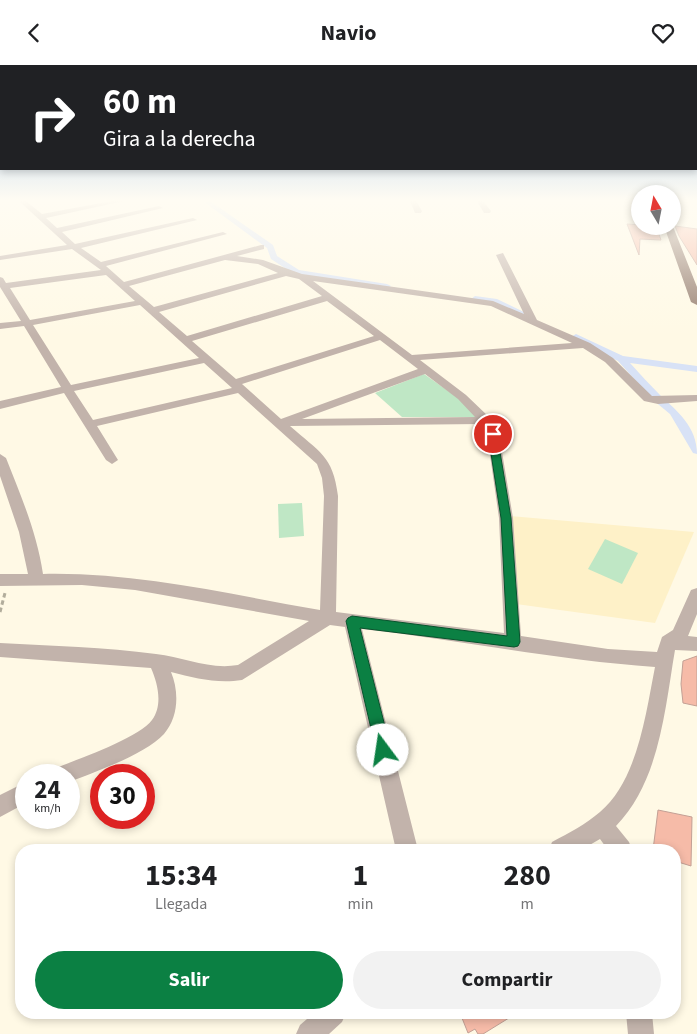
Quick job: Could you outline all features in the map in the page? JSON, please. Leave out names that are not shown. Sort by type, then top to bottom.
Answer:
[{"type":"main road","points":[[676,246],[697,302]]},
{"type":"street","points":[[0,257],[77,246]]},
{"type":"street","points":[[112,460],[3,283],[104,269],[181,246]]},
{"type":"street","points":[[74,247],[123,285],[323,462],[329,478],[331,496],[328,619]]},
{"type":"street","points":[[123,285],[261,247]]},
{"type":"street","points":[[500,255],[533,321]]},
{"type":"street","points":[[224,257],[260,262],[286,273],[302,277],[480,302],[501,307],[586,345],[609,360],[648,399],[658,401],[697,398]]},
{"type":"street","points":[[152,311],[286,273]]},
{"type":"street","points":[[302,277],[462,397],[485,421],[493,434],[506,518],[514,642]]},
{"type":"street","points":[[186,340],[330,297]]},
{"type":"street","points":[[0,326],[28,323],[142,302]]},
{"type":"street","points":[[90,424],[239,386],[383,336]]},
{"type":"street","points":[[409,358],[586,345]]},
{"type":"street","points":[[0,405],[208,359]]},
{"type":"street","points":[[280,423],[426,370]]},
{"type":"street","points":[[280,423],[485,421]]},
{"type":"street","points":[[0,459],[26,528],[33,554],[36,578]]},
{"type":"street","points":[[4,579],[82,579],[134,584],[328,619],[514,642],[608,656],[666,651],[697,644]]},
{"type":"street","points":[[569,844],[611,816],[632,787],[642,763],[666,651],[680,635],[697,594]]},
{"type":"street","points":[[0,650],[157,661],[212,674],[225,675],[242,672],[328,619]]},
{"type":"street","points":[[352,621],[406,844]]},
{"type":"street","points":[[80,767],[125,747],[159,726],[166,708],[169,691],[157,661]]},
{"type":"street","points":[[0,807],[15,798]]},
{"type":"street","points":[[601,823],[617,844]]},
{"type":"street","points":[[309,1034],[326,1019]]},
{"type":"street","points":[[640,1019],[641,1034]]},
{"type":"path","points":[[0,612],[4,579]]},
{"type":"shaded area","points":[[510,516],[694,532],[655,623],[516,604]]},
{"type":"green space","points":[[424,374],[461,400],[476,417],[402,417],[375,393]]},
{"type":"green space","points":[[302,503],[304,536],[279,538],[278,504]]},
{"type":"green space","points":[[605,539],[638,553],[622,584],[588,569]]},
{"type":"building","points":[[636,246],[640,246],[639,255]]},
{"type":"building","points":[[685,246],[697,246],[697,265]]},
{"type":"building","points":[[697,656],[697,706],[683,703],[681,684],[683,661]]},
{"type":"building","points":[[658,810],[692,817],[691,866],[681,863],[681,844],[654,844]]},
{"type":"building","points":[[462,1019],[507,1019],[483,1034],[478,1034],[475,1029],[468,1033]]},
{"type":"waterway","points":[[269,246],[274,257],[297,272],[387,286]]},
{"type":"waterway","points":[[475,299],[494,301],[524,314]]},
{"type":"waterway","points":[[576,337],[621,359]]},
{"type":"waterway","points":[[621,359],[697,369]]},
{"type":"waterway","points":[[621,359],[657,398],[674,412],[697,450]]},
{"type":"route","points":[[383,750],[352,621],[514,642],[506,518],[493,434]]}]
